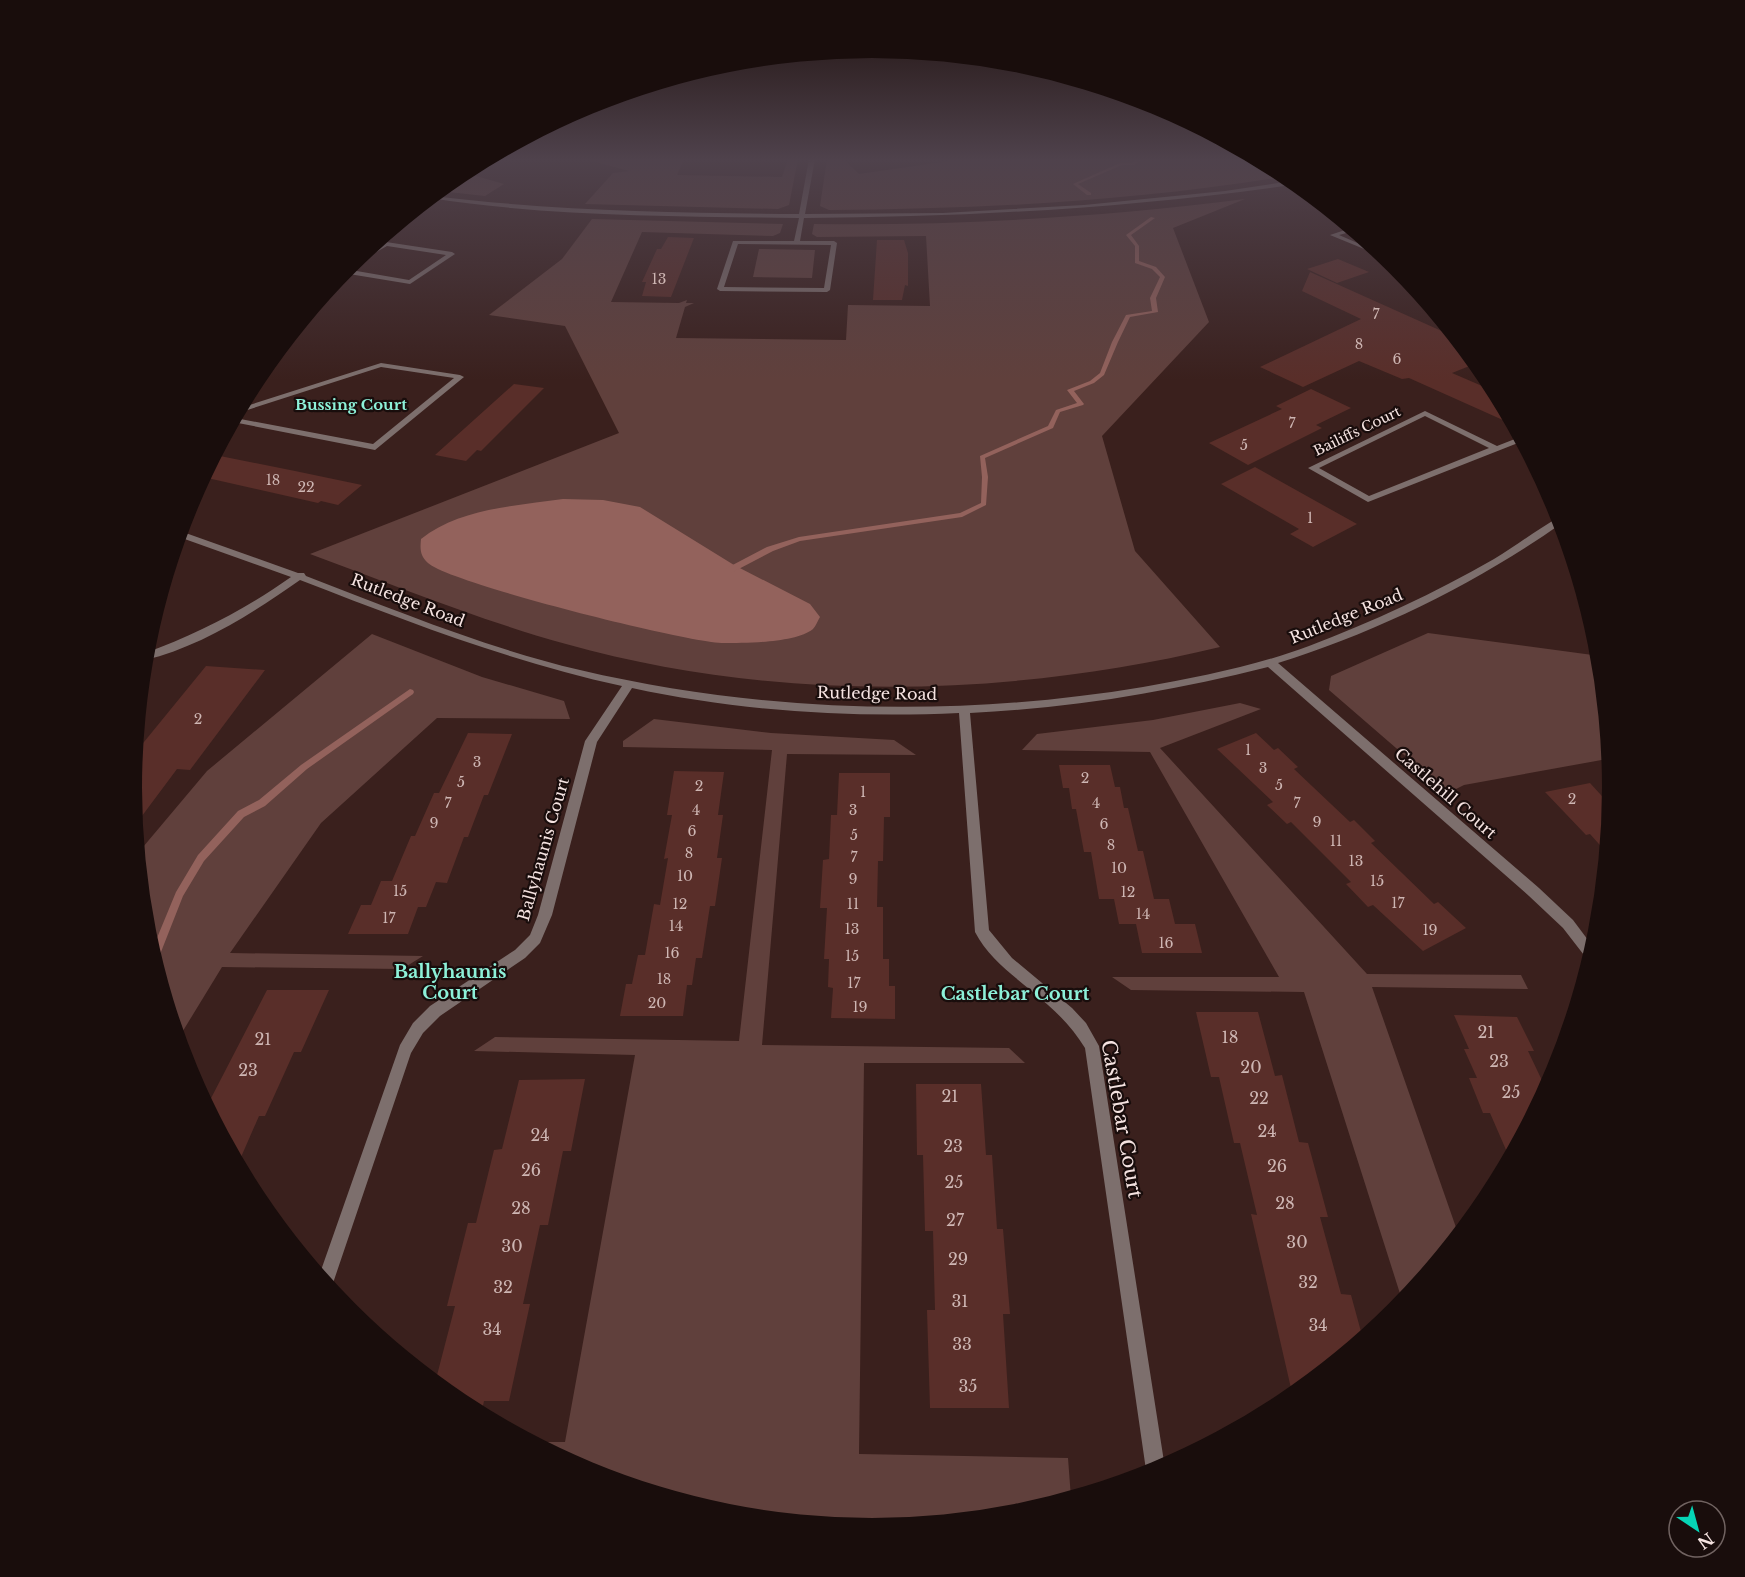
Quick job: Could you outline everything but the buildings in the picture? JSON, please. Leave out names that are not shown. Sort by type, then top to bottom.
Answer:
[{"type":"street","points":[[797,243],[799,233]]},
{"type":"street","points":[[1341,233],[1333,235],[1362,248]]},
{"type":"street","points":[[735,242],[797,243],[834,243],[826,290],[720,289],[735,242]]},
{"type":"street","points":[[355,273],[410,282],[452,254],[387,244]]},
{"type":"street","points":[[241,421],[375,447],[460,378],[381,365],[250,407]]},
{"type":"street","name":"Bailiffs Court","points":[[1497,449],[1425,413],[1312,468],[1368,499],[1497,449],[1514,442]]},
{"type":"street","name":"Rutledge Road","points":[[188,537],[301,575],[484,646],[628,685],[767,704],[852,710],[964,710],[1050,703],[1126,693],[1211,678],[1270,662],[1365,628],[1434,595],[1518,549],[1553,525]]},
{"type":"street","points":[[156,654],[182,645],[222,627],[301,575]]},
{"type":"street","name":"Castlehill Court","points":[[1270,662],[1534,892],[1568,924],[1585,946]]},
{"type":"street","name":"Ballyhaunis Court","points":[[328,1274],[405,1050],[418,1028],[435,1011],[520,954],[535,939],[546,915],[591,741],[628,685]]},
{"type":"street","name":"Castlebar Court","points":[[964,710],[982,932],[992,949],[1068,1010],[1092,1046],[1155,1462]]},
{"type":"shaded area","points":[[582,233],[642,233],[611,302],[679,303],[687,300],[686,303],[694,303],[685,307],[676,338],[846,340],[848,305],[930,306],[926,236],[817,237],[812,234],[1175,233],[1209,322],[1102,436],[1135,551],[1220,647],[1140,664],[1058,676],[975,684],[892,687],[809,684],[727,677],[646,663],[533,635],[310,554],[619,433],[565,326],[489,315],[562,259]]},
{"type":"shaded area","points":[[661,233],[780,233],[773,236]]},
{"type":"shaded area","points":[[759,249],[815,250],[812,278],[753,277]]},
{"type":"shaded area","points":[[563,499],[603,500],[640,507],[734,565],[810,604],[820,617],[813,629],[805,634],[783,640],[724,643],[702,640],[571,611],[478,584],[445,572],[428,563],[422,555],[421,539],[453,521],[489,510]]},
{"type":"shaded area","points":[[1428,633],[1589,655],[1596,693],[1601,760],[1464,785],[1448,793],[1329,690],[1331,676]]},
{"type":"shaded area","points":[[372,634],[482,677],[564,701],[570,719],[437,718],[321,823],[230,953],[423,956],[402,969],[222,967],[184,1030],[167,977],[157,931],[145,845],[207,771]]},
{"type":"shaded area","points":[[1240,703],[1261,709],[1160,748],[1367,974],[1521,975],[1528,989],[1372,987],[1456,1227],[1400,1293],[1304,992],[1131,990],[1112,977],[1279,977],[1150,752],[1022,750],[1037,734],[1153,720]]},
{"type":"shaded area","points":[[654,719],[771,733],[894,740],[916,755],[787,754],[762,1045],[1009,1048],[1025,1063],[864,1063],[859,1454],[1068,1458],[1070,1491],[968,1512],[920,1517],[825,1517],[777,1512],[684,1494],[593,1463],[548,1442],[565,1442],[635,1055],[474,1051],[495,1037],[739,1041],[772,750],[623,747],[623,741]]},
{"type":"waterway","points":[[728,571],[770,549],[799,539],[962,515],[984,504],[985,477],[982,457],[1051,427],[1058,411],[1081,404],[1070,390],[1092,382],[1102,374],[1128,316],[1155,312],[1153,298],[1163,277],[1154,268],[1137,262],[1137,246],[1128,235],[1132,233]]},
{"type":"waterway","points":[[160,943],[179,895],[201,858],[241,814],[262,803],[304,767],[410,692]]},
{"type":"district","name":"Bussing Court","points":[[351,404]]},
{"type":"district","name":"Ballyhaunis Court","points":[[450,982]]},
{"type":"district","name":"Castlebar Court","points":[[1015,994]]}]
